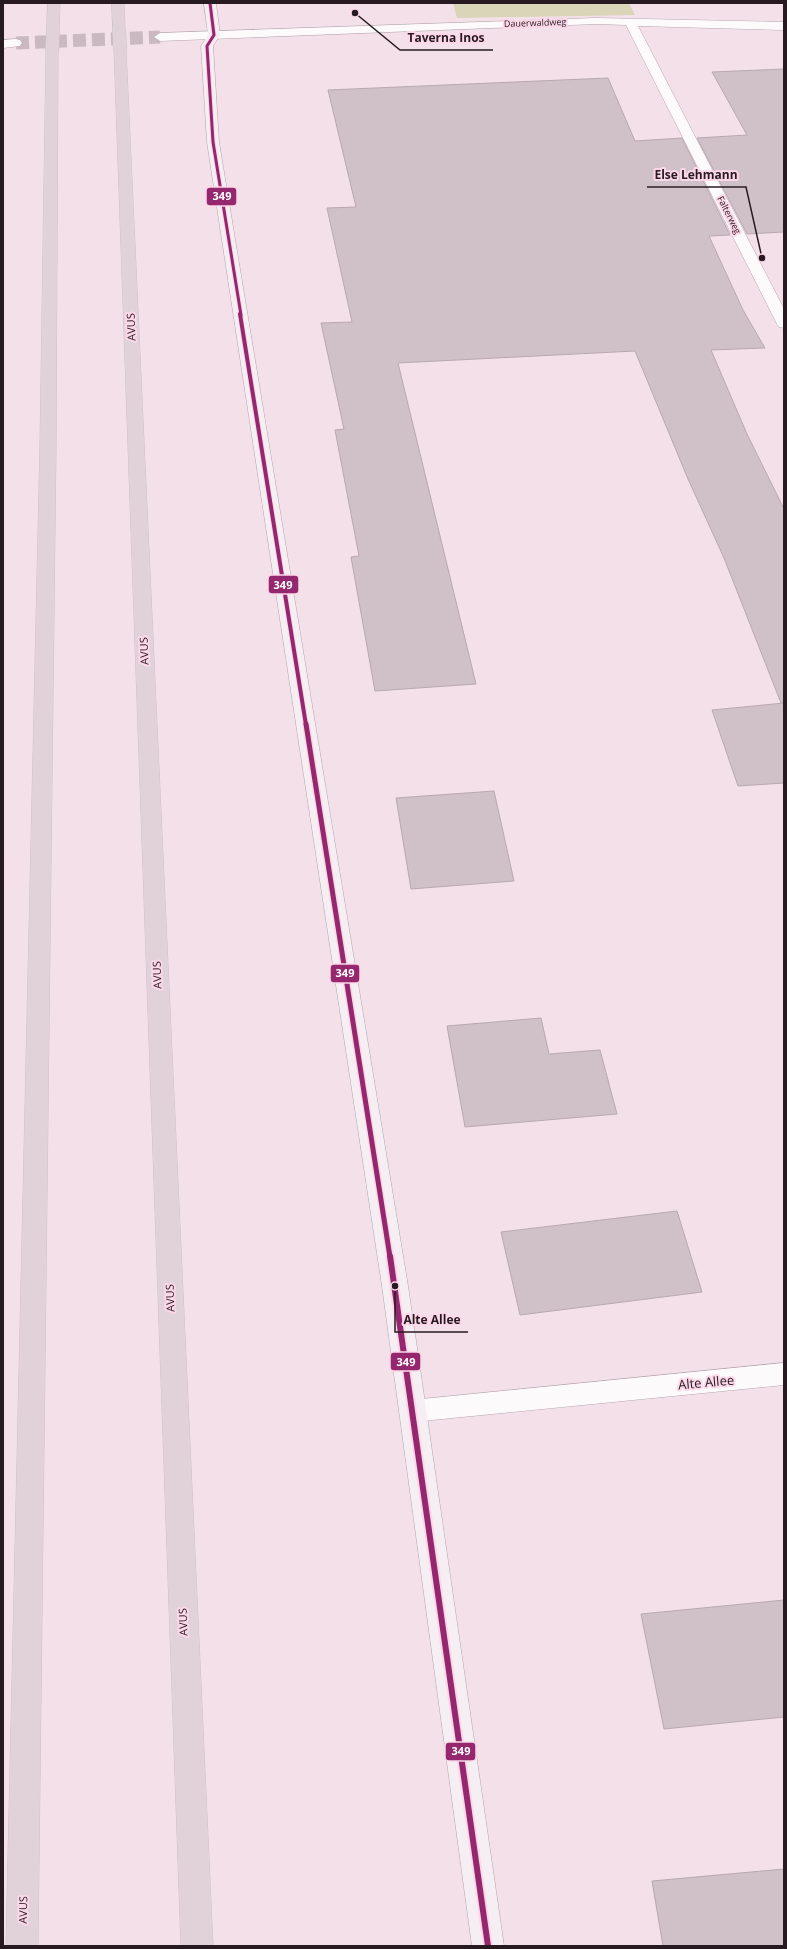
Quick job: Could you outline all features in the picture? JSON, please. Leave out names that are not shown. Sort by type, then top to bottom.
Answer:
[{"type":"highway","name":"AVUS","points":[[22,1946],[48,445],[52,52],[54,3]]},
{"type":"highway","name":"AVUS","points":[[118,3],[197,1946]]},
{"type":"street","points":[[210,3],[214,35],[206,46],[213,142],[394,1279],[488,1946]]},
{"type":"street","name":"Dauerwaldweg","points":[[160,37],[630,21],[784,26]]},
{"type":"street","name":"Falterweg","points":[[630,21],[784,324]]},
{"type":"street","points":[[3,44],[16,43]]},
{"type":"street","name":"Alte Allee","points":[[412,1410],[784,1374]]},
{"type":"shaded area","points":[[453,3],[629,3],[635,15],[457,18]]},
{"type":"building","points":[[784,69],[784,232],[747,234],[697,138],[747,135],[712,72]]},
{"type":"building","points":[[608,78],[635,141],[682,138],[730,235],[709,236],[743,310],[765,348],[711,350],[747,434],[784,509],[784,702],[781,703],[724,558],[688,479],[635,351],[398,363],[476,684],[375,691],[351,557],[359,556],[335,430],[344,429],[321,323],[352,322],[327,208],[356,207],[328,90]]},
{"type":"building","points":[[784,703],[784,783],[738,786],[712,710]]},
{"type":"building","points":[[494,791],[514,881],[411,889],[396,798]]},
{"type":"building","points":[[541,1018],[549,1054],[600,1050],[617,1114],[465,1127],[447,1026]]},
{"type":"building","points":[[677,1211],[702,1292],[520,1315],[501,1232]]},
{"type":"building","points":[[784,1600],[784,1717],[664,1729],[641,1614]]},
{"type":"building","points":[[784,1869],[784,1946],[663,1946],[652,1881]]},
{"type":"tunnel","points":[[16,43],[160,37]]},
{"type":"transit line","name":"349","points":[[210,3],[214,35],[207,46],[213,142],[395,1286],[488,1946]]},
{"type":"place","name":"Taverna Inos","points":[[355,13]]},
{"type":"place","name":"Else Lehmann","points":[[762,258]]},
{"type":"place","name":"Alte Allee","points":[[395,1286]]}]
